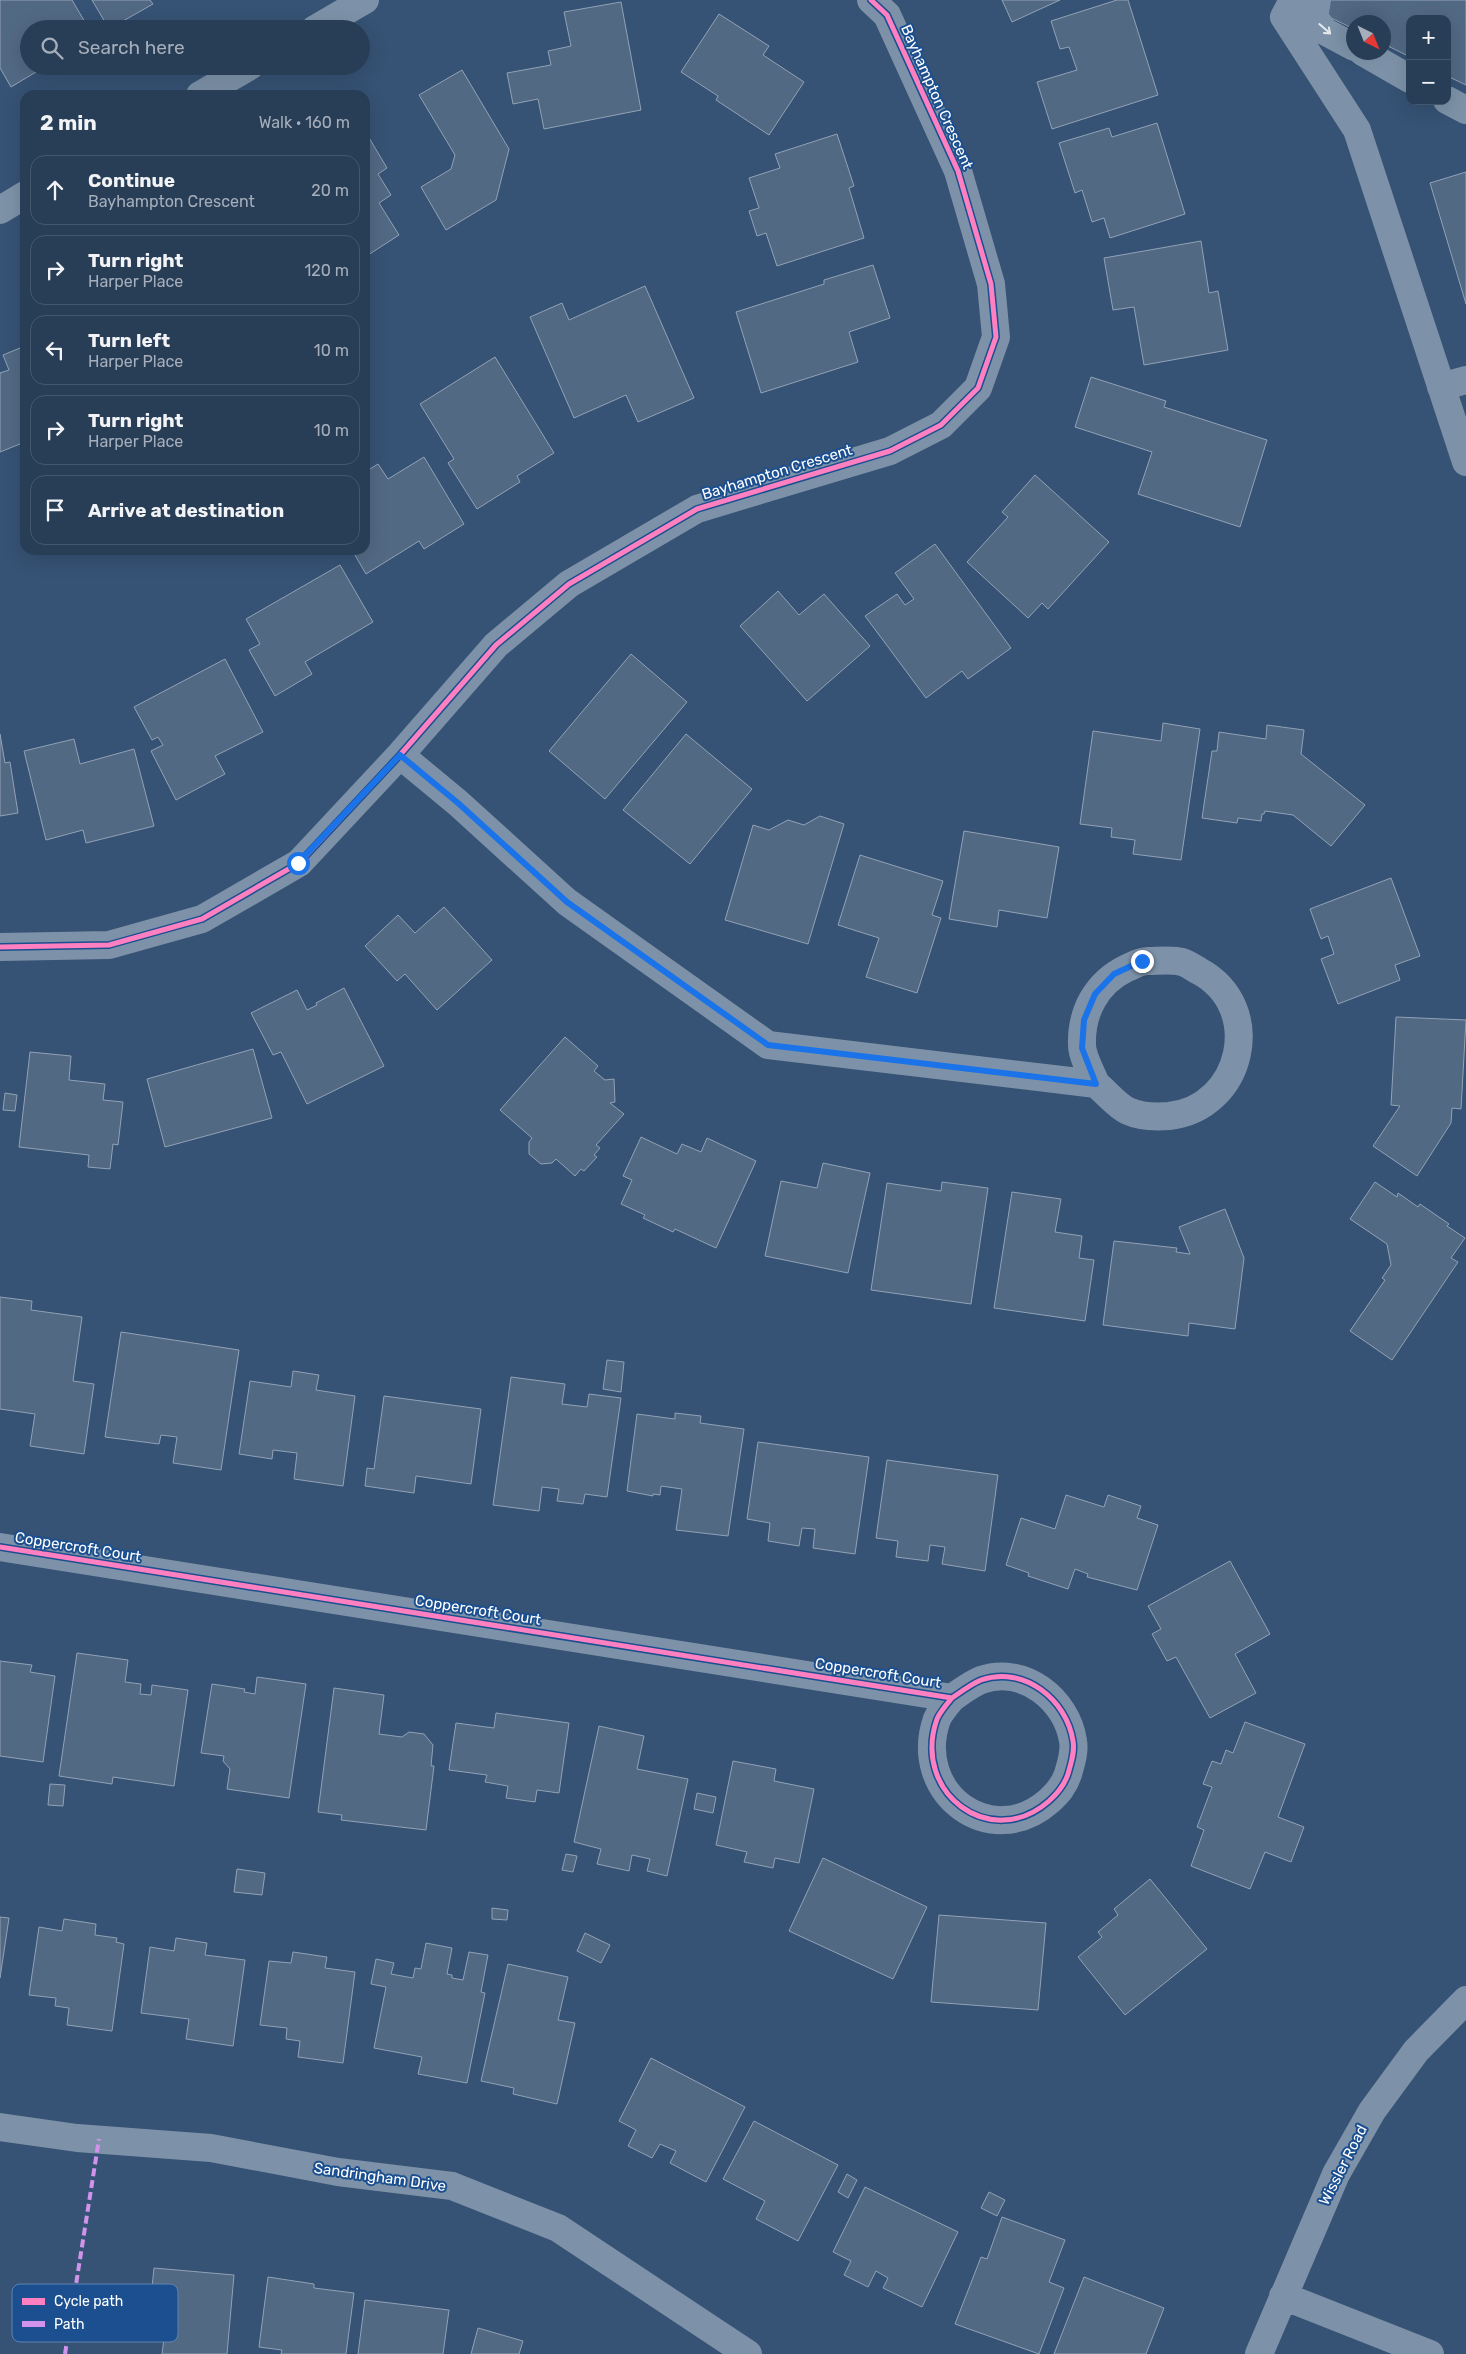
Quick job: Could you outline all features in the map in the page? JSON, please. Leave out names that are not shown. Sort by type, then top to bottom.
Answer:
[{"type":"street","points":[[331,20],[365,0]]},
{"type":"street","name":"Bayhampton Crescent","points":[[0,947],[109,945],[202,919],[298,863],[400,755],[496,645],[569,584],[698,509],[890,451],[941,425],[978,388],[996,338],[991,284],[958,171],[887,15],[871,0]]},
{"type":"street","points":[[1293,0],[1284,17],[1357,130],[1454,383],[1466,462]]},
{"type":"street","points":[[1317,0],[1314,17],[1324,30],[1346,42]]},
{"type":"street","points":[[1377,60],[1406,76]]},
{"type":"street","points":[[209,90],[234,75]]},
{"type":"street","points":[[1451,102],[1466,110]]},
{"type":"street","points":[[0,210],[20,198]]},
{"type":"street","points":[[400,755],[458,803],[567,902],[768,1045],[1096,1084],[1128,1111],[1155,1117],[1182,1114],[1195,1110],[1218,1093],[1236,1062],[1240,1035],[1238,1019],[1227,994],[1210,977],[1182,962],[1142,961],[1114,974],[1095,994],[1084,1020],[1082,1048],[1096,1084]]},
{"type":"street","name":"Coppercroft Court","points":[[0,1547],[952,1698],[982,1680],[1006,1677],[1027,1681],[1048,1693],[1066,1718],[1074,1741],[1073,1756],[1066,1780],[1059,1793],[1040,1809],[1024,1816],[999,1820],[979,1816],[948,1796],[936,1775],[930,1750],[938,1718],[952,1698]]},
{"type":"street","name":"Wissler Road","points":[[1259,2354],[1282,2296],[1336,2174],[1372,2111],[1416,2051],[1466,2000]]},
{"type":"street","name":"Sandringham Drive","points":[[0,2127],[77,2138],[211,2148],[338,2172],[452,2186],[558,2228],[748,2354]]},
{"type":"street","points":[[1282,2296],[1430,2354]]},
{"type":"building","points":[[0,0],[72,0],[84,20],[20,20],[20,75],[31,75],[11,87],[0,68]]},
{"type":"building","points":[[92,0],[150,0],[153,4],[125,20],[104,20]]},
{"type":"building","points":[[1002,0],[1060,0],[1012,22]]},
{"type":"building","points":[[1117,0],[1128,0],[1158,95],[1052,129],[1037,82],[1077,70],[1069,47],[1060,49],[1051,21]]},
{"type":"building","points":[[1328,0],[1466,0],[1466,85],[1451,78],[1451,15],[1406,15],[1406,55],[1391,48],[1391,15],[1346,15],[1346,25],[1321,13]]},
{"type":"building","points":[[621,2],[641,110],[544,129],[538,99],[513,104],[507,73],[551,65],[548,51],[571,46],[564,12]]},
{"type":"building","points":[[719,14],[769,46],[763,55],[804,82],[769,135],[716,100],[718,96],[681,72]]},
{"type":"building","points":[[462,70],[509,149],[496,200],[446,230],[421,187],[451,169],[455,155],[419,95]]},
{"type":"building","points":[[1157,123],[1185,214],[1110,238],[1104,218],[1092,222],[1082,190],[1075,193],[1059,143],[1109,128],[1112,137]]},
{"type":"building","points":[[837,134],[854,186],[849,188],[864,238],[777,266],[766,233],[757,236],[749,211],[759,208],[749,178],[780,168],[775,154]]},
{"type":"building","points":[[370,139],[387,168],[378,174],[391,195],[379,203],[399,235],[370,254]]},
{"type":"building","points":[[1466,172],[1466,304],[1430,183]]},
{"type":"building","points":[[1201,241],[1209,293],[1218,291],[1228,350],[1144,365],[1134,307],[1113,310],[1104,258]]},
{"type":"building","points":[[873,265],[890,318],[849,332],[858,362],[761,393],[736,312],[824,284],[824,280]]},
{"type":"building","points":[[645,286],[694,398],[638,422],[626,395],[574,418],[530,317],[562,303],[569,320]]},
{"type":"building","points":[[20,348],[20,444],[0,452],[0,373],[9,370],[3,355]]},
{"type":"building","points":[[495,357],[554,453],[517,476],[520,482],[477,509],[448,463],[454,459],[420,404]]},
{"type":"building","points":[[1091,377],[1166,401],[1164,407],[1267,440],[1240,527],[1138,494],[1152,452],[1075,427]]},
{"type":"building","points":[[424,457],[464,524],[424,549],[419,541],[366,574],[355,555],[370,555],[370,469],[378,464],[388,479]]},
{"type":"building","points":[[1035,475],[1109,542],[1048,609],[1042,603],[1028,618],[967,562],[1008,517],[1002,512]]},
{"type":"building","points":[[935,544],[1011,648],[968,679],[962,671],[926,698],[865,616],[897,594],[905,605],[914,599],[895,573]]},
{"type":"building","points":[[340,565],[373,622],[305,662],[312,674],[275,696],[249,650],[260,644],[246,619]]},
{"type":"building","points":[[778,591],[799,615],[824,594],[870,646],[807,701],[740,626]]},
{"type":"building","points":[[631,654],[687,702],[605,799],[549,751]]},
{"type":"building","points":[[225,659],[263,732],[215,756],[225,774],[176,800],[151,751],[163,745],[158,737],[152,740],[134,707]]},
{"type":"building","points":[[1163,723],[1200,729],[1181,860],[1133,854],[1135,840],[1111,837],[1112,828],[1080,824],[1093,731],[1161,741]]},
{"type":"building","points":[[1267,725],[1304,730],[1301,754],[1365,805],[1331,846],[1293,815],[1265,811],[1262,814],[1261,821],[1238,818],[1237,823],[1202,818],[1212,751],[1217,751],[1219,732],[1266,739]]},
{"type":"building","points":[[0,734],[5,763],[10,762],[18,813],[0,816]]},
{"type":"building","points":[[686,734],[752,789],[690,864],[623,810]]},
{"type":"building","points":[[74,739],[80,764],[134,749],[154,826],[86,843],[83,830],[46,840],[24,751]]},
{"type":"building","points":[[820,816],[844,824],[808,944],[725,920],[753,825],[769,830],[788,820],[804,825]]},
{"type":"building","points":[[964,831],[1059,847],[1047,918],[999,910],[997,927],[949,919]]},
{"type":"building","points":[[860,855],[943,881],[932,915],[941,918],[917,993],[866,977],[879,938],[838,925]]},
{"type":"building","points":[[1391,878],[1420,956],[1395,965],[1400,980],[1338,1004],[1321,959],[1334,954],[1328,936],[1321,939],[1310,909]]},
{"type":"building","points":[[444,907],[492,960],[437,1010],[405,974],[397,981],[365,946],[398,915],[415,933]]},
{"type":"building","points":[[344,988],[384,1066],[307,1104],[281,1052],[273,1055],[251,1013],[297,990],[307,1010]]},
{"type":"building","points":[[1396,1017],[1466,1020],[1461,1109],[1452,1108],[1451,1123],[1417,1176],[1373,1146],[1400,1106],[1391,1105]]},
{"type":"building","points":[[565,1037],[598,1066],[594,1071],[605,1080],[614,1079],[615,1102],[610,1103],[624,1114],[596,1145],[600,1148],[594,1155],[597,1157],[584,1171],[581,1169],[575,1176],[556,1159],[552,1163],[541,1164],[529,1154],[529,1142],[532,1138],[500,1110]]},
{"type":"building","points":[[253,1049],[272,1118],[165,1147],[147,1079]]},
{"type":"building","points":[[30,1052],[71,1056],[69,1080],[105,1084],[103,1100],[123,1102],[118,1145],[113,1144],[110,1169],[88,1167],[89,1155],[19,1147]]},
{"type":"building","points":[[5,1093],[17,1095],[15,1111],[3,1110]]},
{"type":"building","points":[[641,1137],[677,1154],[682,1144],[701,1152],[707,1138],[756,1161],[716,1248],[675,1229],[673,1232],[643,1218],[645,1215],[621,1204],[632,1180],[623,1176]]},
{"type":"building","points":[[823,1163],[870,1173],[848,1273],[765,1256],[781,1181],[817,1188]]},
{"type":"building","points":[[942,1182],[988,1188],[971,1304],[871,1290],[887,1183],[941,1191]]},
{"type":"building","points":[[1375,1182],[1397,1197],[1398,1193],[1418,1207],[1420,1204],[1449,1224],[1447,1226],[1465,1238],[1451,1258],[1458,1262],[1392,1360],[1350,1331],[1385,1280],[1382,1278],[1391,1265],[1387,1244],[1350,1219]]},
{"type":"building","points":[[1012,1192],[1061,1199],[1055,1232],[1082,1236],[1079,1258],[1094,1260],[1085,1321],[994,1308]]},
{"type":"building","points":[[1225,1209],[1244,1258],[1235,1329],[1189,1323],[1188,1336],[1103,1325],[1114,1241],[1177,1248],[1176,1252],[1190,1254],[1179,1227]]},
{"type":"building","points":[[0,1297],[32,1301],[31,1310],[82,1317],[73,1381],[94,1384],[84,1454],[30,1446],[35,1414],[0,1409]]},
{"type":"building","points":[[121,1332],[239,1350],[221,1470],[173,1463],[177,1437],[161,1435],[159,1444],[105,1437]]},
{"type":"building","points":[[607,1360],[624,1362],[621,1392],[603,1389]]},
{"type":"building","points":[[293,1371],[319,1375],[316,1390],[355,1396],[343,1486],[294,1479],[297,1453],[273,1450],[272,1459],[239,1454],[250,1381],[291,1387]]},
{"type":"building","points":[[511,1377],[565,1384],[562,1404],[587,1407],[589,1394],[621,1398],[607,1497],[585,1494],[583,1504],[557,1501],[559,1489],[542,1487],[539,1511],[493,1505]]},
{"type":"building","points":[[384,1396],[481,1409],[471,1484],[416,1476],[414,1493],[365,1486],[367,1468],[374,1469]]},
{"type":"building","points":[[675,1413],[701,1416],[700,1423],[744,1429],[728,1536],[676,1530],[682,1489],[661,1486],[660,1495],[653,1494],[653,1496],[627,1491],[637,1414],[675,1419]]},
{"type":"building","points":[[758,1442],[869,1457],[855,1554],[813,1548],[815,1529],[802,1528],[799,1546],[768,1541],[770,1523],[747,1519]]},
{"type":"building","points":[[887,1460],[998,1475],[985,1571],[942,1564],[945,1547],[930,1545],[928,1561],[896,1557],[898,1541],[876,1538]]},
{"type":"building","points":[[1066,1495],[1104,1507],[1108,1495],[1141,1506],[1137,1518],[1158,1525],[1137,1590],[1087,1577],[1088,1574],[1075,1569],[1068,1589],[1028,1576],[1029,1573],[1006,1565],[1021,1518],[1055,1529]]},
{"type":"building","points":[[1230,1561],[1270,1634],[1235,1654],[1256,1693],[1210,1718],[1176,1657],[1167,1661],[1152,1634],[1161,1629],[1148,1606]]},
{"type":"building","points":[[77,1653],[128,1660],[125,1682],[141,1684],[140,1694],[151,1695],[152,1685],[188,1690],[174,1786],[113,1777],[112,1784],[59,1776]]},
{"type":"building","points":[[0,1661],[32,1665],[30,1672],[55,1676],[43,1762],[0,1756]]},
{"type":"building","points":[[257,1677],[306,1684],[289,1798],[227,1789],[230,1769],[223,1761],[224,1756],[201,1753],[212,1684],[245,1689],[244,1692],[255,1694]]},
{"type":"building","points":[[334,1688],[384,1695],[379,1734],[402,1737],[409,1732],[424,1734],[433,1745],[431,1766],[434,1766],[426,1830],[341,1820],[342,1815],[318,1812]]},
{"type":"building","points":[[496,1713],[569,1723],[559,1793],[537,1790],[535,1802],[506,1798],[508,1786],[485,1782],[487,1775],[449,1770],[456,1723],[494,1728]]},
{"type":"building","points":[[1245,1722],[1305,1744],[1278,1817],[1304,1827],[1291,1862],[1265,1852],[1250,1889],[1191,1866],[1204,1830],[1197,1827],[1212,1787],[1203,1784],[1212,1761],[1221,1764],[1226,1750],[1233,1753]]},
{"type":"building","points":[[599,1726],[644,1736],[637,1769],[688,1779],[667,1876],[647,1871],[650,1859],[632,1855],[629,1871],[597,1864],[601,1849],[574,1842]]},
{"type":"building","points":[[733,1761],[776,1769],[774,1781],[814,1789],[799,1863],[775,1858],[773,1868],[744,1862],[747,1852],[716,1845]]},
{"type":"building","points":[[50,1784],[65,1785],[63,1806],[48,1805]]},
{"type":"building","points":[[697,1793],[716,1797],[713,1813],[694,1809]]},
{"type":"building","points":[[566,1854],[577,1856],[573,1872],[562,1870]]},
{"type":"building","points":[[823,1858],[927,1907],[893,1979],[789,1931]]},
{"type":"building","points":[[237,1869],[265,1873],[262,1895],[234,1892]]},
{"type":"building","points":[[1150,1879],[1207,1949],[1125,2015],[1078,1957],[1102,1937],[1098,1932],[1118,1915],[1114,1909]]},
{"type":"building","points":[[492,1908],[508,1910],[507,1920],[492,1919]]},
{"type":"building","points":[[939,1915],[1046,1923],[1038,2010],[931,2002]]},
{"type":"building","points":[[0,1917],[9,1918],[0,1978]]},
{"type":"building","points":[[64,1919],[96,1924],[95,1935],[117,1938],[116,1942],[124,1944],[112,2031],[67,2025],[69,2008],[55,2006],[56,1998],[29,1995],[39,1927],[62,1931]]},
{"type":"building","points":[[585,1933],[610,1945],[601,1963],[577,1951]]},
{"type":"building","points":[[176,1938],[207,1943],[205,1955],[245,1960],[233,2046],[186,2039],[189,2019],[141,2013],[150,1947],[174,1951]]},
{"type":"building","points":[[426,1943],[452,1948],[447,1974],[452,1975],[452,1978],[463,1980],[469,1952],[488,1955],[481,1992],[485,1993],[467,2083],[418,2074],[422,2057],[374,2048],[386,1987],[371,1984],[376,1959],[394,1963],[391,1974],[413,1978],[415,1968],[421,1969]]},
{"type":"building","points":[[293,1952],[327,1957],[325,1968],[355,1972],[343,2063],[298,2057],[300,2041],[286,2039],[287,2028],[260,2025],[269,1961],[291,1963]]},
{"type":"building","points":[[508,1964],[568,1977],[558,2020],[575,2023],[557,2104],[513,2094],[514,2088],[481,2081]]},
{"type":"building","points":[[651,2058],[745,2107],[706,2182],[670,2163],[676,2151],[660,2144],[652,2158],[628,2146],[636,2130],[619,2121]]},
{"type":"building","points":[[754,2121],[838,2165],[798,2241],[756,2219],[765,2201],[723,2179]]},
{"type":"building","points":[[847,2174],[857,2180],[848,2198],[838,2192]]},
{"type":"building","points":[[865,2187],[958,2232],[922,2307],[883,2288],[888,2278],[876,2271],[868,2287],[844,2275],[851,2261],[833,2252]]},
{"type":"building","points":[[989,2192],[1005,2200],[997,2216],[981,2208]]},
{"type":"building","points":[[1002,2217],[1065,2240],[1049,2282],[1064,2288],[1039,2354],[955,2324],[981,2257],[987,2259]]},
{"type":"building","points":[[154,2268],[234,2275],[227,2354],[162,2354],[164,2342],[178,2342],[178,2284],[152,2284]]},
{"type":"building","points":[[268,2277],[314,2284],[314,2288],[354,2293],[346,2354],[281,2354],[282,2350],[259,2347]]},
{"type":"building","points":[[1084,2277],[1164,2308],[1146,2354],[1054,2354]]},
{"type":"building","points":[[365,2300],[449,2310],[443,2354],[358,2354]]},
{"type":"building","points":[[478,2328],[523,2341],[519,2354],[471,2354]]},
{"type":"marked path","points":[[76,2284],[99,2139]]},
{"type":"marked path","points":[[65,2354],[67,2342]]},
{"type":"cycle path","points":[[0,947],[109,945],[202,919],[299,863],[400,755],[496,645],[569,584],[697,509],[890,451],[941,425],[978,388],[996,337],[991,284],[958,171],[887,15],[871,0]]},
{"type":"cycle path","points":[[0,1547],[952,1698],[981,1680],[1013,1677],[1041,1690],[1053,1700],[1069,1726],[1073,1741],[1072,1758],[1063,1786],[1049,1801],[1026,1815],[1003,1820],[981,1817],[961,1807],[946,1791],[935,1770],[932,1746],[937,1719],[952,1698]]},
{"type":"route","points":[[298,863],[400,755],[458,803],[567,902],[768,1045],[1096,1084],[1082,1048],[1084,1020],[1095,994],[1114,974],[1142,961]]}]
